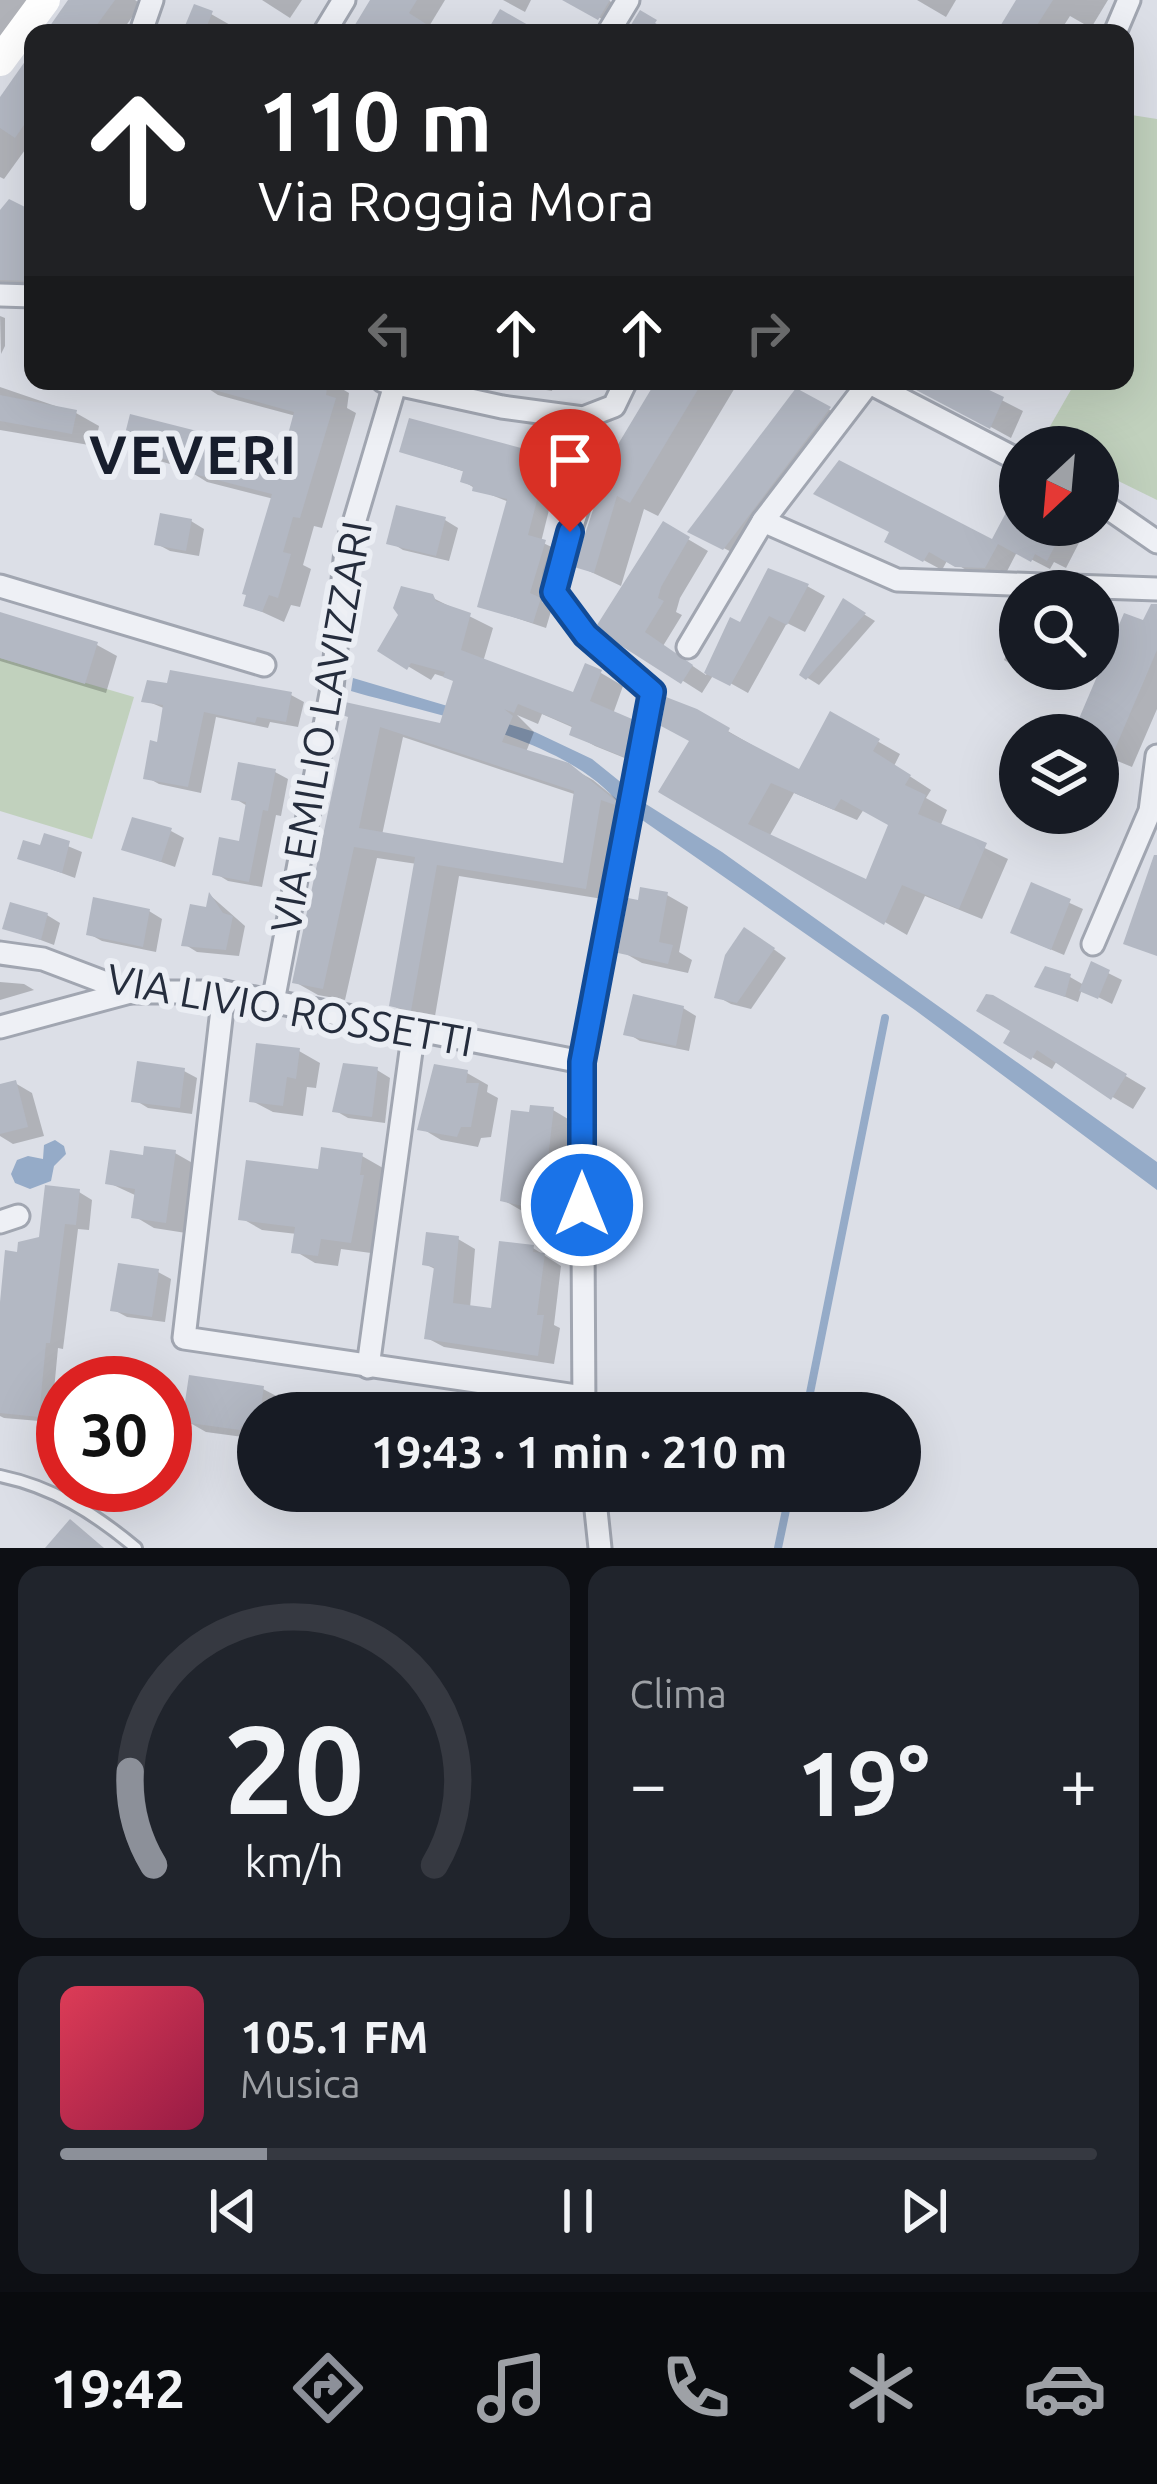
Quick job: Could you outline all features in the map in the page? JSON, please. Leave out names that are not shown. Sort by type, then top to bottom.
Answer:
[{"type":"street","points":[[0,61],[24,28]]},
{"type":"street","name":"VIA EMILIO LAVIZZARI","points":[[273,1002],[332,688],[346,550],[387,390]]},
{"type":"street","points":[[449,390],[583,418],[614,406],[622,390]]},
{"type":"street","points":[[688,646],[763,521],[861,390]]},
{"type":"street","points":[[885,390],[999,450]]},
{"type":"street","points":[[583,418],[598,447],[554,592],[586,635],[652,692],[582,1062],[584,1392]]},
{"type":"street","points":[[1119,516],[1157,542]]},
{"type":"street","points":[[763,521],[897,580],[1157,589]]},
{"type":"street","points":[[0,586],[263,665]]},
{"type":"street","points":[[1093,944],[1150,811],[1157,756]]},
{"type":"street","name":"VIA LIVIO ROSSETTI","points":[[0,953],[43,959],[130,992],[224,992],[582,1062]]},
{"type":"street","points":[[0,1027],[130,992]]},
{"type":"street","points":[[224,992],[184,1338],[510,1392]]},
{"type":"street","points":[[368,1367],[414,1029]]},
{"type":"street","points":[[596,1512],[600,1548]]},
{"type":"lane","points":[[0,1476],[38,1484],[100,1518],[136,1548]]},
{"type":"green space","points":[[1134,115],[1157,119],[1157,500],[1119,481],[1119,426],[1050,426],[1071,390],[1134,390]]},
{"type":"green space","points":[[0,658],[134,697],[92,839],[0,811]]},
{"type":"water","points":[[353,678],[535,732],[592,759],[628,788],[621,806],[598,783],[534,746],[351,691]]},
{"type":"water","points":[[638,799],[722,852],[1157,1162],[1157,1190],[915,1010],[635,815]]},
{"type":"water","points":[[55,1140],[66,1154],[54,1166],[51,1181],[30,1189],[15,1183],[11,1174],[17,1160],[43,1159],[44,1145]]},
{"type":"building","points":[[68,0],[115,0],[98,24],[51,24]]},
{"type":"building","points":[[370,0],[417,0],[409,13],[426,24],[355,24]]},
{"type":"building","points":[[562,0],[610,0],[598,20]]},
{"type":"building","points":[[1016,0],[1053,0],[1038,24],[1001,24]]},
{"type":"building","points":[[194,4],[213,11],[208,24],[186,24]]},
{"type":"building","points":[[500,9],[526,24],[491,24]]},
{"type":"building","points":[[640,10],[657,20],[657,24],[631,24]]},
{"type":"building","points":[[24,63],[24,125],[15,138],[0,128],[0,97]]},
{"type":"building","points":[[9,199],[24,206],[24,281],[0,280],[0,210]]},
{"type":"building","points":[[214,390],[327,390],[326,395],[336,398],[300,518],[293,517],[283,552],[291,554],[278,598],[269,595],[262,612],[243,606],[246,595],[242,594],[272,494],[182,471],[184,465],[122,446],[130,414],[283,453],[294,412]]},
{"type":"building","points":[[651,390],[698,390],[630,503],[617,496],[594,573],[574,567],[611,456]]},
{"type":"building","points":[[794,390],[831,407],[723,550],[687,532]]},
{"type":"building","points":[[916,390],[989,390],[1004,397],[990,429]]},
{"type":"building","points":[[0,395],[77,410],[72,434],[0,421]]},
{"type":"building","points":[[409,418],[571,457],[562,494],[540,489],[528,535],[546,540],[530,593],[541,598],[533,623],[477,607],[507,499],[472,491],[473,486],[460,482],[463,471],[399,452]]},
{"type":"building","points":[[839,460],[992,539],[999,526],[999,545],[985,568],[955,567],[929,552],[923,562],[884,542],[889,532],[813,494]]},
{"type":"building","points":[[396,505],[446,517],[436,556],[386,544]]},
{"type":"building","points":[[160,513],[192,519],[186,551],[154,545]]},
{"type":"building","points":[[663,521],[690,537],[661,587],[658,598],[664,601],[645,632],[693,665],[681,684],[597,625]]},
{"type":"building","points":[[1002,546],[1055,546],[1047,561],[1035,554],[1031,562]]},
{"type":"building","points":[[768,568],[809,584],[787,625],[769,616],[730,686],[704,673],[730,617],[740,622]]},
{"type":"building","points":[[401,586],[433,594],[436,601],[471,613],[461,650],[573,692],[585,663],[602,670],[590,701],[632,719],[624,757],[569,735],[572,726],[518,704],[514,713],[504,709],[513,716],[502,742],[569,763],[616,801],[615,805],[601,800],[586,889],[437,865],[411,1011],[389,1006],[415,857],[354,847],[323,989],[292,983],[348,717],[342,715],[345,702],[440,723],[453,681],[443,677],[445,672],[411,663],[407,670],[377,651],[398,615],[393,608]],"holes":[[[380,727],[574,791],[563,863],[359,828]]]},
{"type":"building","points":[[843,598],[866,613],[806,680],[799,675]]},
{"type":"building","points":[[1151,604],[1157,604],[1157,650],[1119,740],[1119,714],[1081,714],[1091,690],[1119,690],[1119,625],[1124,613],[1143,620]]},
{"type":"building","points":[[0,612],[98,642],[85,684],[0,658]]},
{"type":"building","points":[[170,670],[292,692],[286,722],[257,717],[255,723],[204,712],[188,787],[143,779],[150,740],[157,742],[163,705],[141,702],[147,680],[167,683]]},
{"type":"building","points":[[666,697],[697,709],[730,728],[728,732],[799,769],[830,711],[880,739],[873,751],[911,775],[905,785],[926,795],[918,814],[987,843],[959,909],[902,885],[884,925],[658,792],[689,741],[661,726]],"holes":[[[771,783],[834,810],[841,799],[888,825],[866,879],[748,824]]]},
{"type":"building","points":[[238,762],[276,769],[249,882],[212,875],[219,837],[239,841],[246,802],[231,800]]},
{"type":"building","points":[[132,817],[172,828],[161,862],[121,850]]},
{"type":"building","points":[[44,833],[70,841],[62,873],[17,859],[23,840],[40,845]]},
{"type":"building","points":[[1157,855],[1157,956],[1123,944]]},
{"type":"building","points":[[1031,882],[1071,899],[1051,950],[1010,933]]},
{"type":"building","points":[[640,887],[668,892],[659,942],[673,945],[668,964],[618,953],[628,898],[638,900]]},
{"type":"building","points":[[209,892],[223,913],[233,916],[226,950],[181,946],[190,904],[206,907]]},
{"type":"building","points":[[93,897],[150,909],[143,947],[86,935]]},
{"type":"building","points":[[10,902],[48,913],[41,940],[2,929]]},
{"type":"building","points":[[744,927],[775,948],[737,1003],[714,998],[725,955]]},
{"type":"building","points":[[1091,961],[1110,970],[1098,999],[1079,991]]},
{"type":"building","points":[[1045,966],[1071,974],[1065,997],[1034,987]]},
{"type":"building","points":[[633,994],[684,1006],[676,1046],[623,1035]]},
{"type":"building","points":[[986,994],[1127,1074],[1111,1100],[1037,1050],[1031,1060],[1003,1043],[1010,1031],[976,1011]]},
{"type":"building","points":[[256,1043],[300,1048],[296,1079],[287,1077],[283,1106],[249,1102]]},
{"type":"building","points":[[137,1061],[185,1068],[180,1108],[131,1102]]},
{"type":"building","points":[[343,1063],[378,1067],[372,1117],[332,1112]]},
{"type":"building","points":[[434,1064],[468,1070],[466,1083],[479,1083],[471,1127],[461,1127],[457,1137],[417,1130]]},
{"type":"building","points":[[16,1080],[28,1127],[0,1134],[0,1084]]},
{"type":"building","points":[[530,1105],[554,1107],[542,1210],[500,1201],[511,1110],[529,1112]]},
{"type":"building","points":[[144,1146],[176,1150],[166,1223],[131,1218],[135,1189],[105,1184],[110,1150],[143,1155]]},
{"type":"building","points":[[321,1147],[363,1153],[360,1175],[364,1175],[351,1243],[321,1239],[318,1256],[291,1253],[295,1227],[238,1220],[246,1160],[318,1169]]},
{"type":"building","points":[[45,1185],[80,1189],[76,1225],[65,1224],[50,1343],[46,1343],[45,1356],[36,1356],[36,1417],[0,1413],[5,1250],[17,1252],[18,1242],[39,1237]]},
{"type":"building","points":[[426,1232],[459,1236],[453,1303],[491,1308],[499,1241],[534,1245],[533,1252],[545,1253],[537,1315],[544,1315],[538,1356],[424,1339],[434,1267],[422,1265]]},
{"type":"building","points":[[118,1263],[159,1269],[152,1317],[110,1311]]},
{"type":"building","points":[[192,1375],[264,1386],[263,1392],[237,1392],[237,1430],[192,1423]]},
{"type":"building","points":[[70,1519],[104,1548],[45,1548]]},
{"type":"waterway","points":[[810,1392],[885,1018]]},
{"type":"waterway","points":[[778,1548],[786,1512]]},
{"type":"district","name":"VEVERI","points":[[194,455]]},
{"type":"route","points":[[570,532],[554,592],[586,635],[652,692],[582,1062],[582,1205]]}]
